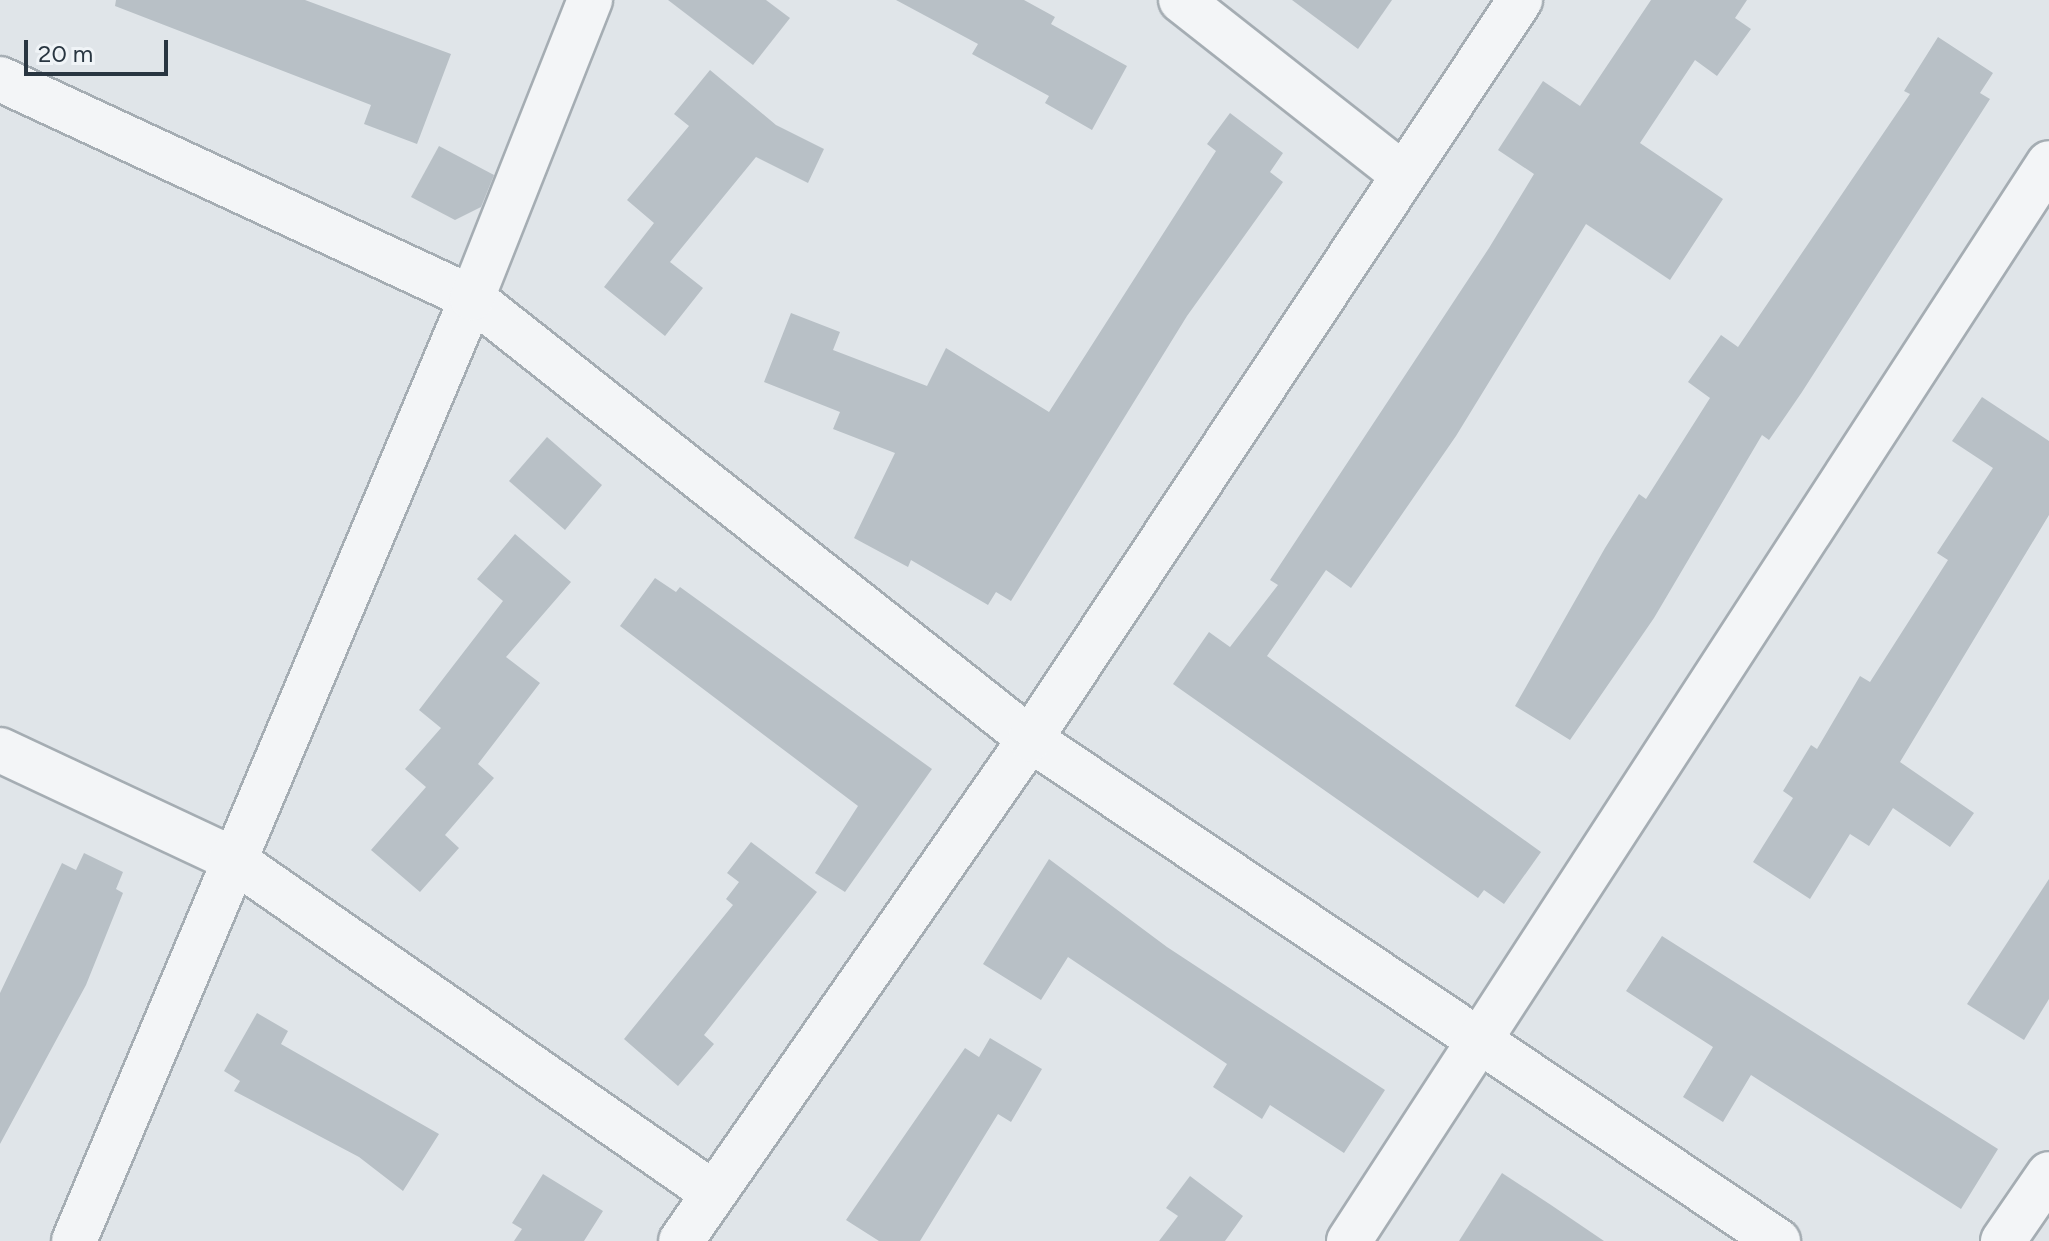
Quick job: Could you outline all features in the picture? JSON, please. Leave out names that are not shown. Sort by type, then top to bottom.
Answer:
[{"type":"street","points":[[74,1241],[231,858],[472,298],[590,0]]},
{"type":"street","points":[[1181,0],[1402,174]]},
{"type":"street","points":[[681,1241],[1030,739],[1520,0]]},
{"type":"street","points":[[0,79],[472,298],[1030,739],[1477,1045],[1778,1241]]},
{"type":"street","points":[[1349,1241],[2049,163]]},
{"type":"street","points":[[0,750],[231,858],[713,1193]]},
{"type":"street","points":[[2003,1241],[2049,1174]]},
{"type":"building","points":[[116,0],[305,0],[451,54],[417,144],[364,124],[371,105],[115,6]]},
{"type":"building","points":[[668,0],[766,0],[790,18],[753,65]]},
{"type":"building","points":[[896,0],[1024,0],[1055,17],[1051,24],[1127,66],[1092,130],[1045,103],[1049,96],[972,54],[978,44]]},
{"type":"building","points":[[1292,0],[1392,0],[1358,49]]},
{"type":"building","points":[[1651,0],[1747,0],[1735,18],[1751,29],[1717,76],[1695,60],[1640,143],[1723,199],[1670,280],[1586,224],[1456,436],[1351,588],[1326,570],[1267,656],[1541,852],[1504,904],[1484,890],[1478,898],[1173,684],[1209,632],[1230,647],[1278,585],[1270,580],[1489,248],[1534,174],[1498,150],[1543,81],[1580,106]]},
{"type":"building","points":[[1938,37],[1993,73],[1980,93],[1990,99],[1802,392],[1769,440],[1762,435],[1654,618],[1570,740],[1515,706],[1639,494],[1646,499],[1710,398],[1688,382],[1721,335],[1738,347],[1910,94],[1904,91]]},
{"type":"building","points":[[710,70],[776,125],[824,149],[808,183],[756,157],[670,262],[703,288],[665,336],[604,287],[654,223],[627,200],[689,126],[674,114]]},
{"type":"building","points":[[1230,113],[1283,153],[1270,172],[1283,182],[1187,316],[1011,601],[996,592],[988,605],[911,560],[908,567],[854,538],[895,453],[833,429],[840,412],[764,382],[791,313],[840,332],[833,350],[927,386],[946,348],[1049,412],[1216,151],[1207,144]]},
{"type":"building","points":[[439,146],[494,175],[481,207],[455,220],[411,197]]},
{"type":"building","points":[[1982,397],[2049,441],[2049,515],[1900,762],[1974,813],[1950,847],[1893,808],[1869,846],[1850,834],[1810,899],[1753,862],[1793,798],[1783,791],[1811,745],[1817,749],[1860,676],[1870,682],[1948,560],[1937,553],[1993,468],[1952,441]]},
{"type":"building","points":[[547,437],[602,485],[565,530],[509,481]]},
{"type":"building","points":[[515,534],[571,582],[506,657],[540,683],[478,764],[494,778],[445,835],[459,848],[420,892],[371,850],[426,787],[405,769],[441,728],[419,710],[503,601],[477,579]]},
{"type":"building","points":[[655,578],[676,592],[680,587],[932,769],[845,892],[815,873],[858,806],[620,626]]},
{"type":"building","points":[[751,842],[817,892],[704,1035],[714,1044],[678,1086],[624,1039],[733,905],[726,899],[739,882],[727,873]]},
{"type":"building","points":[[84,853],[123,872],[116,889],[123,893],[86,985],[0,1144],[0,993],[62,863],[76,870]]},
{"type":"building","points":[[1049,859],[1167,947],[1385,1090],[1344,1153],[1270,1105],[1262,1119],[1213,1087],[1227,1064],[1068,957],[1041,1000],[983,964]]},
{"type":"building","points":[[2049,879],[2049,999],[2024,1040],[1967,1004]]},
{"type":"building","points":[[1662,936],[1998,1149],[1961,1209],[1751,1075],[1723,1122],[1683,1097],[1713,1047],[1626,991]]},
{"type":"building","points":[[257,1013],[288,1031],[281,1044],[439,1134],[403,1191],[359,1157],[234,1091],[240,1081],[224,1071]]},
{"type":"building","points":[[990,1038],[1042,1069],[1011,1122],[998,1114],[920,1241],[879,1241],[846,1220],[965,1048],[979,1057]]},
{"type":"building","points":[[1502,1173],[1551,1205],[1604,1241],[1459,1241]]},
{"type":"building","points":[[543,1174],[603,1211],[584,1241],[514,1241],[522,1229],[512,1223]]},
{"type":"building","points":[[1190,1176],[1243,1216],[1225,1241],[1159,1241],[1178,1216],[1166,1208]]}]
